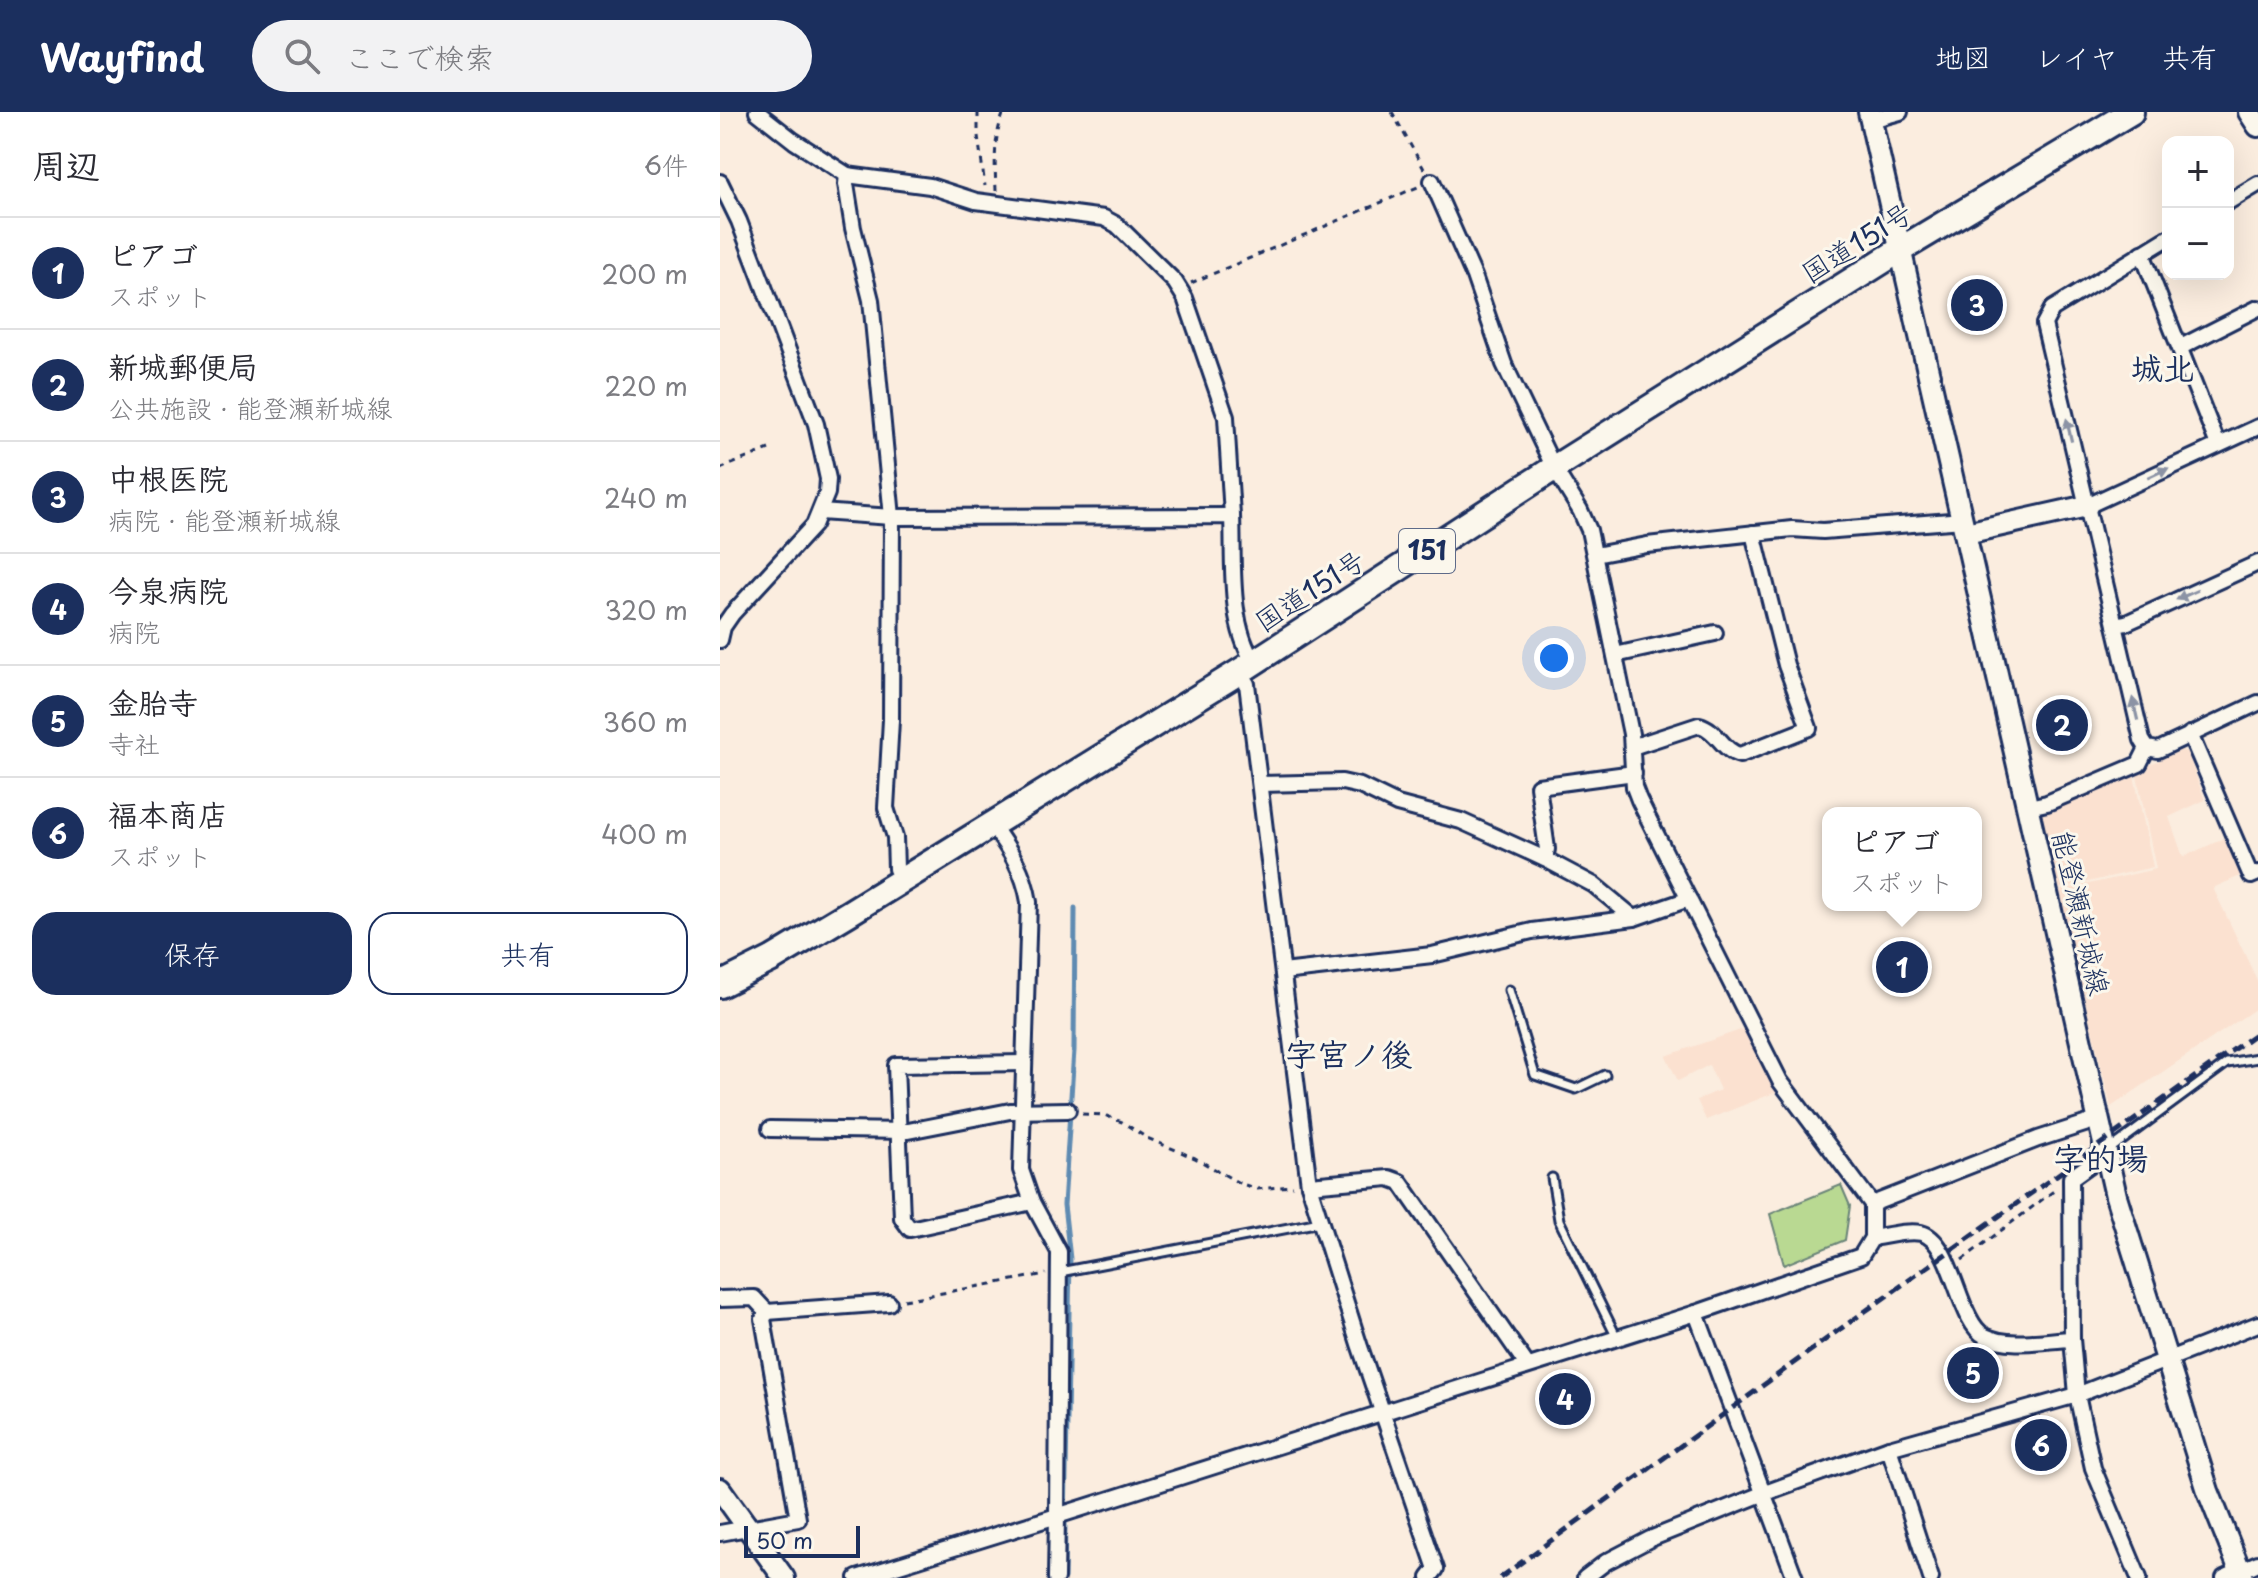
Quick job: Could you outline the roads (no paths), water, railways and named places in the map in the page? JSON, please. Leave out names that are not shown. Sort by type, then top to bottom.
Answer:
[{"type":"highway","name":"国道151号","points":[[720,985],[772,959],[992,825],[1246,667],[1900,250],[2131,112]]},
{"type":"main road","points":[[2249,112],[2258,126]]},
{"type":"main road","name":"能登瀬新城線","points":[[1870,116],[2029,807],[2097,1120],[2208,1491],[2241,1572]]},
{"type":"main road","points":[[1965,527],[2087,506]]},
{"type":"main road","points":[[720,1489],[784,1578]]},
{"type":"street","points":[[757,112],[794,141],[847,175],[908,182],[991,202],[1104,218],[1117,225],[1181,289],[1226,417],[1238,621],[1247,652],[1247,684],[1309,1185],[1436,1569],[1429,1578]]},
{"type":"street","points":[[1870,116],[1900,112]]},
{"type":"street","points":[[847,175],[853,228],[871,300],[892,517],[891,720],[886,808],[895,837],[896,869],[903,880]]},
{"type":"street","points":[[857,1578],[1696,1313],[1861,1256],[1872,1238],[1872,1204],[1780,1081],[1639,800],[1634,787],[1632,747],[1595,555],[1580,510],[1554,468],[1504,364],[1474,276],[1432,181]]},
{"type":"street","points":[[720,182],[739,221],[816,424],[828,479],[820,512],[800,542],[732,614],[723,627],[720,640]]},
{"type":"street","points":[[2234,198],[2258,184]]},
{"type":"street","points":[[2162,241],[2052,309],[2044,324],[2142,740],[2147,748],[2158,750],[2258,703]]},
{"type":"street","points":[[2142,253],[2218,445]]},
{"type":"street","points":[[2181,347],[2258,308]]},
{"type":"street","points":[[2087,506],[2258,427]]},
{"type":"street","points":[[820,512],[892,517],[1232,516]]},
{"type":"street","points":[[1595,555],[1647,545],[1792,529],[1965,527]]},
{"type":"street","points":[[1632,747],[1699,725],[1710,728],[1731,753],[1740,755],[1809,728],[1786,665],[1753,533]]},
{"type":"street","points":[[2115,625],[2126,623],[2258,563]]},
{"type":"street","points":[[1615,655],[1715,633]]},
{"type":"street","points":[[2190,734],[2251,876],[2258,873]]},
{"type":"street","points":[[2029,807],[2047,803],[2139,764],[2147,748]]},
{"type":"street","points":[[1545,859],[1547,849],[1538,786],[1634,773]]},
{"type":"street","points":[[1260,784],[1342,782],[1360,786],[1397,804],[1461,821],[1594,885],[1634,918]]},
{"type":"street","points":[[992,825],[1015,858],[1025,879],[1029,902],[1021,1170],[1032,1202],[1066,1271],[1063,1514],[1056,1578]]},
{"type":"street","points":[[1283,972],[1432,955],[1532,931],[1634,918],[1689,899]]},
{"type":"street","points":[[1024,1063],[896,1065],[902,1218],[910,1229],[1032,1202]]},
{"type":"street","points":[[770,1129],[899,1132],[1022,1110],[1072,1111]]},
{"type":"street","points":[[1872,1204],[2038,1139],[2097,1120]]},
{"type":"street","points":[[2106,1153],[2071,1178],[2072,1339],[2077,1395],[2093,1468],[2139,1578]]},
{"type":"street","points":[[1309,1185],[1389,1178],[1400,1182],[1527,1365]]},
{"type":"street","points":[[1872,1238],[1919,1232],[1930,1236],[1951,1269],[1973,1327],[1982,1335],[2002,1342],[2072,1339]]},
{"type":"street","points":[[720,1299],[754,1298],[767,1312]]},
{"type":"street","points":[[767,1312],[889,1303]]},
{"type":"street","points":[[720,1533],[798,1519],[763,1319],[767,1312]]},
{"type":"street","points":[[1696,1313],[1795,1578]]},
{"type":"street","points":[[1585,1578],[1606,1562],[1650,1539],[1762,1494],[1889,1448],[2077,1395],[2258,1324]]},
{"type":"street","points":[[1889,1448],[1931,1578]]},
{"type":"lane","points":[[1509,990],[1535,1075],[1576,1089],[1605,1075]]},
{"type":"lane","points":[[2106,1153],[2227,1063],[2258,1058]]},
{"type":"lane","points":[[1552,1178],[1559,1220],[1617,1339]]},
{"type":"lane","points":[[1066,1271],[1320,1222]]},
{"type":"waterway","points":[[1064,1578],[1070,1259],[1064,1205],[1074,1050],[1075,908]]},
{"type":"railway","points":[[1500,1578],[1836,1332],[2258,1032]]},
{"type":"place","name":"中根医院","points":[[1977,305]]},
{"type":"place","name":"新城郵便局","points":[[2062,725]]},
{"type":"place","name":"ピアゴ","points":[[1902,967]]},
{"type":"place","name":"金胎寺","points":[[1973,1373]]},
{"type":"place","name":"今泉病院","points":[[1565,1399]]},
{"type":"place","name":"福本商店","points":[[2041,1445]]},
{"type":"district","name":"城北","points":[[2163,369]]},
{"type":"district","name":"字宮ノ後","points":[[1349,1055]]},
{"type":"district","name":"字的場","points":[[2101,1159]]}]
